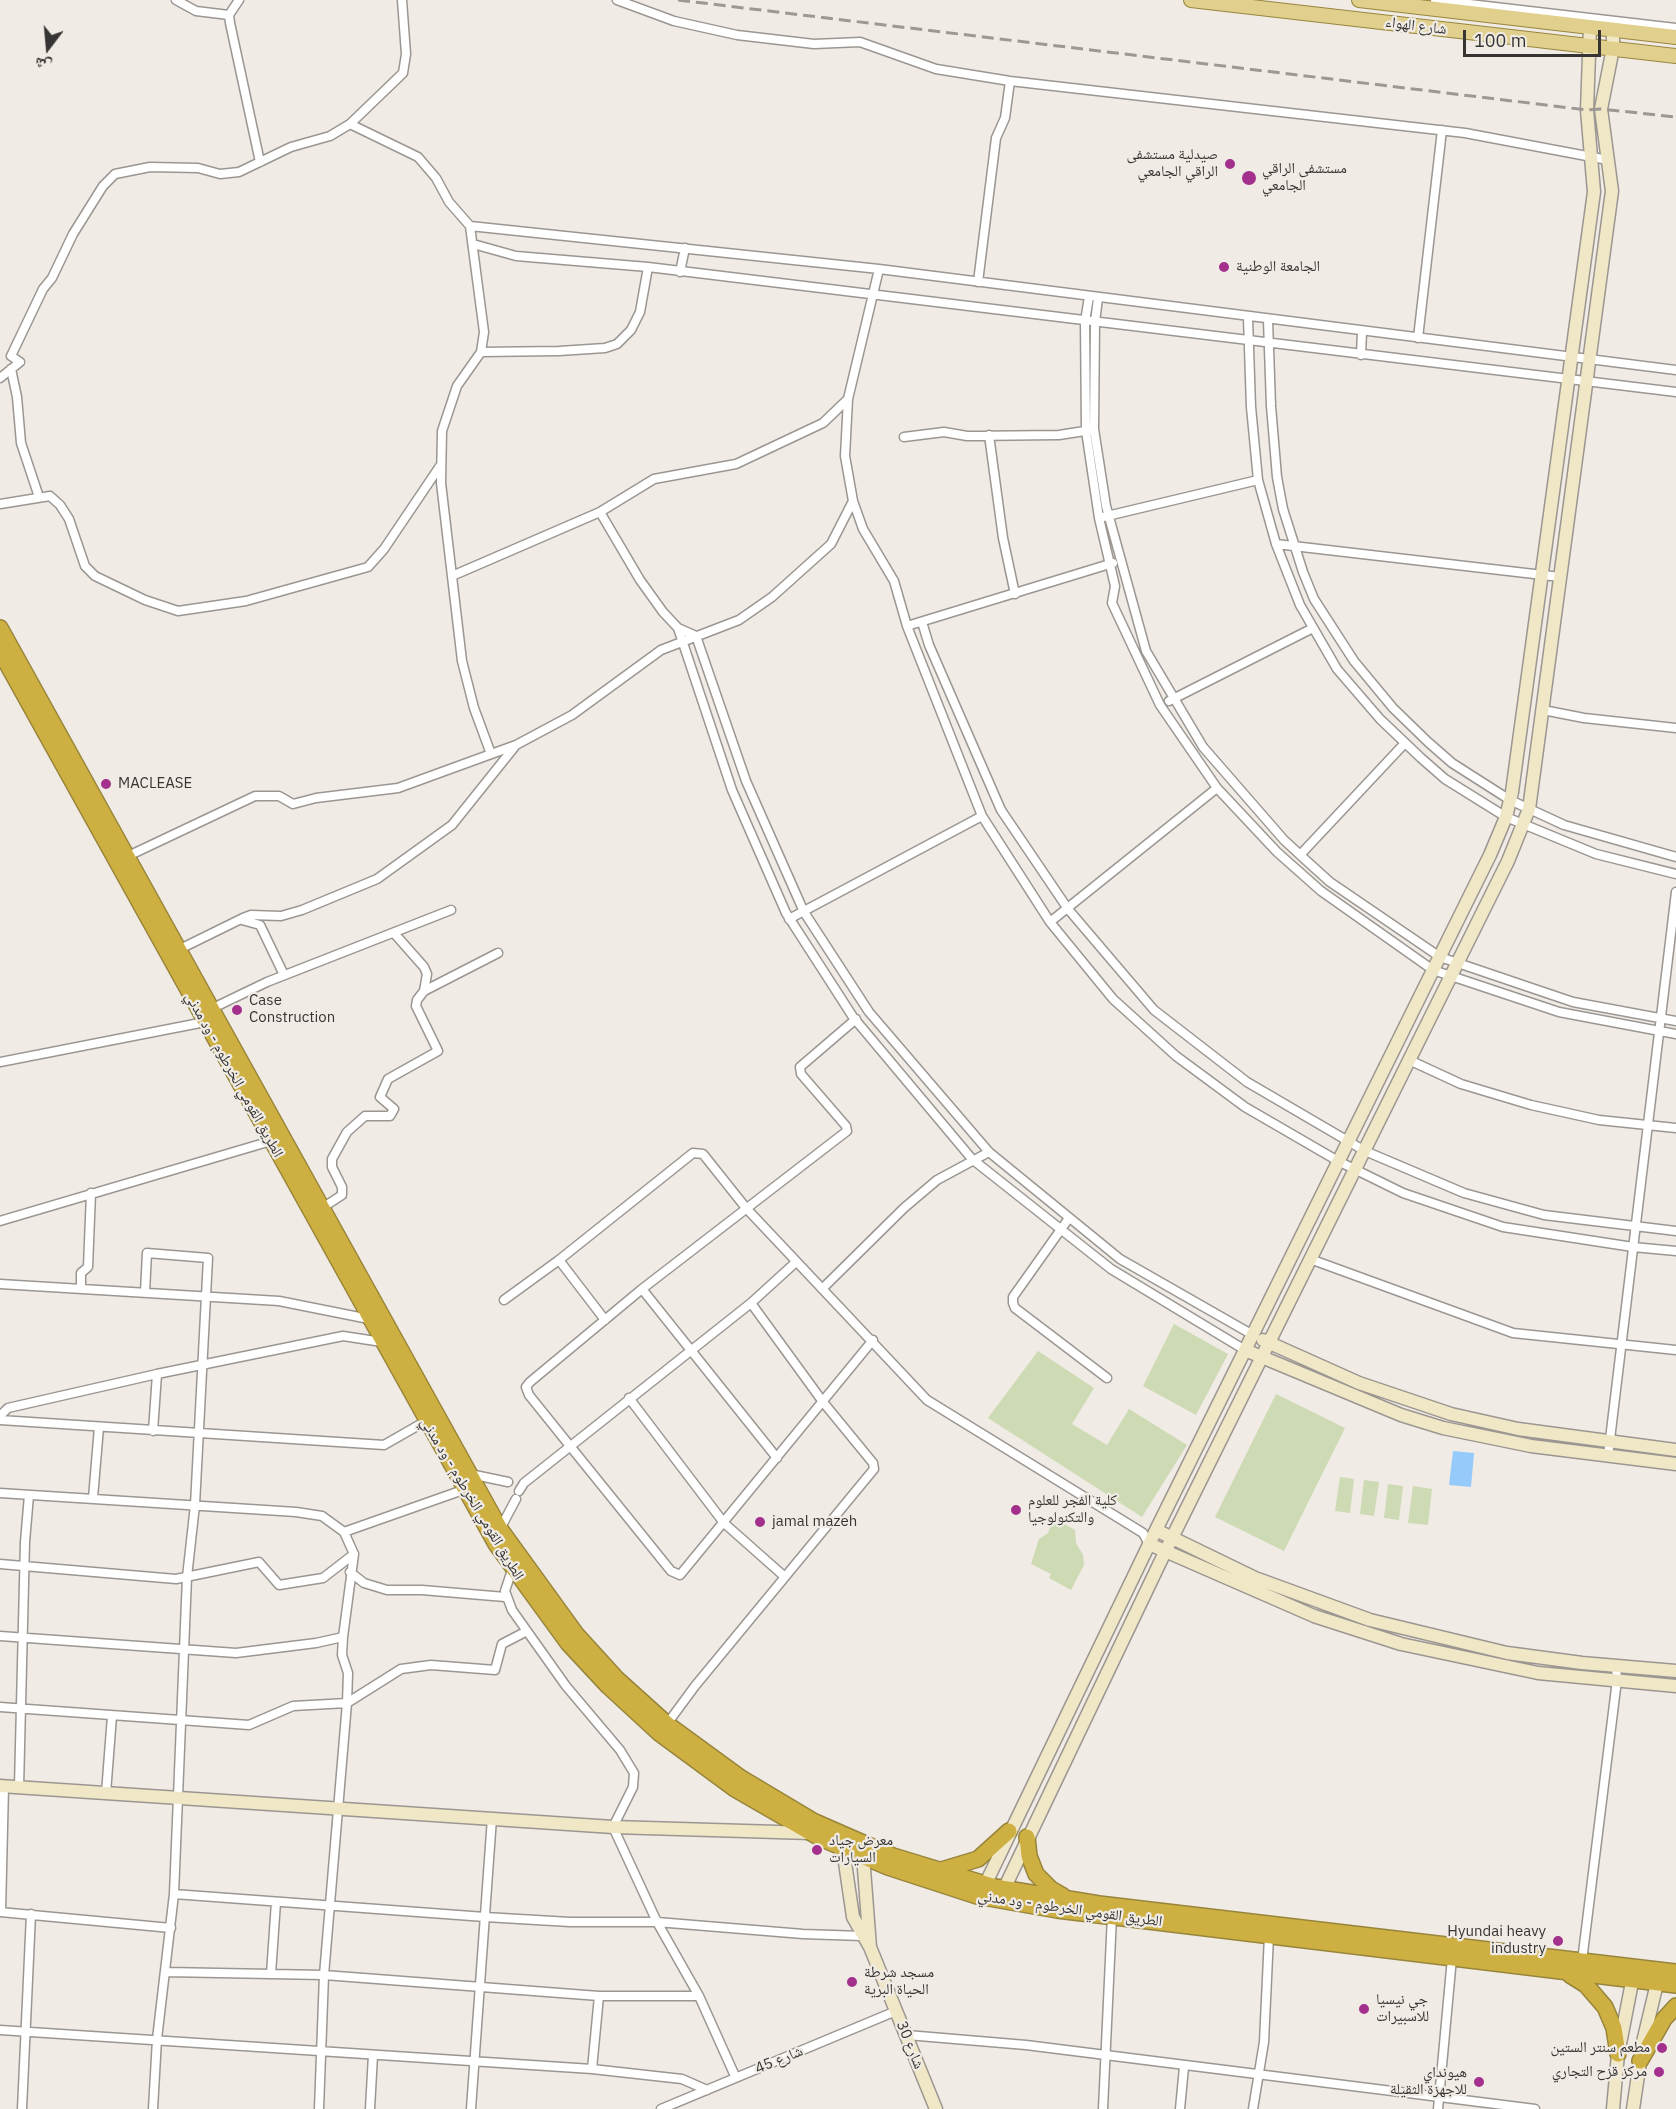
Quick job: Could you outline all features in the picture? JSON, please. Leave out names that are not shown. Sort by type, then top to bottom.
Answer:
[{"type":"highway","name":"الطريق القومي الخرطوم - ود مدني","points":[[0,628],[178,950],[271,1141],[463,1490],[513,1570],[568,1643],[608,1686],[659,1733],[735,1789],[810,1833],[843,1849],[928,1881],[985,1898],[1565,1972],[1634,1974],[1658,1977],[1676,1984]]},
{"type":"highway","name":"الطريق القومي الخرطوم - ود مدني","points":[[0,651],[208,1015],[322,1208],[500,1529],[576,1634],[617,1679],[667,1724],[748,1783],[813,1821],[893,1856],[985,1885],[1071,1900],[1582,1961],[1634,1974]]},
{"type":"highway","points":[[938,1871],[978,1859],[1009,1831]]},
{"type":"highway","points":[[1027,1837],[1029,1857],[1036,1874],[1051,1889],[1071,1900]]},
{"type":"highway","points":[[1565,1972],[1586,1985],[1601,2001],[1614,2028],[1618,2054]]},
{"type":"highway","points":[[1658,1977],[1676,1972]]},
{"type":"highway","points":[[1641,2061],[1660,2025],[1676,2006]]},
{"type":"main road","name":"شارع الهواء","points":[[1191,0],[1676,56]]},
{"type":"main road","name":"شارع الهواء","points":[[1359,0],[1676,37]]},
{"type":"street","points":[[176,0],[196,10],[229,15]]},
{"type":"street","points":[[239,0],[229,15],[260,162]]},
{"type":"street","points":[[0,378],[20,362],[11,356],[43,289],[52,278],[73,234],[103,186],[115,174],[150,167],[198,168],[220,174],[239,172],[291,147],[330,136],[350,124],[403,73],[406,54],[402,0]]},
{"type":"street","points":[[617,0],[674,21],[737,35],[814,44],[860,42],[936,69],[1010,81],[1442,130],[1608,160]]},
{"type":"street","points":[[1435,0],[1676,28]]},
{"type":"street","points":[[985,1885],[1149,1536],[1187,1468],[1440,957],[1506,817],[1594,192],[1587,110],[1590,27]]},
{"type":"street","points":[[1004,1889],[1165,1552],[1458,964],[1529,809],[1612,191],[1601,109],[1613,30]]},
{"type":"street","points":[[978,282],[996,138],[1005,117],[1010,81]]},
{"type":"street","points":[[350,124],[418,157],[436,178],[449,202],[470,226],[483,323],[481,352],[457,386],[442,431],[441,465],[462,661],[474,708],[491,754]]},
{"type":"street","points":[[1418,338],[1442,130]]},
{"type":"street","points":[[470,226],[879,269],[1248,318],[1676,370]]},
{"type":"street","points":[[473,244],[516,256],[648,267],[1676,392]]},
{"type":"street","points":[[680,272],[685,248]]},
{"type":"street","points":[[481,352],[570,351],[605,348],[617,344],[631,330],[640,312],[648,267]]},
{"type":"street","points":[[879,269],[848,399],[845,456],[853,501],[863,529],[894,581],[907,626],[982,816],[1050,922],[1113,999],[1176,1056],[1245,1107],[1355,1170],[1403,1193],[1503,1227],[1633,1248],[1676,1251]]},
{"type":"street","points":[[1094,297],[1085,321],[1090,430],[1115,586],[1112,603],[1160,705],[1218,788],[1277,852],[1321,891],[1433,970],[1558,1012],[1676,1034]]},
{"type":"street","points":[[1090,430],[1094,297]]},
{"type":"street","points":[[1248,318],[1258,480],[1276,544],[1300,605],[1337,669],[1380,719],[1445,779],[1506,817],[1523,826],[1596,854],[1676,874]]},
{"type":"street","points":[[1268,320],[1267,344],[1276,477],[1294,545],[1314,599],[1354,661],[1393,708],[1452,763],[1510,800],[1564,825],[1676,857]]},
{"type":"street","points":[[1361,355],[1362,332]]},
{"type":"street","points":[[11,369],[17,397],[21,443],[39,497]]},
{"type":"street","points":[[452,576],[600,512],[654,479],[736,464],[823,423],[848,399]]},
{"type":"street","points":[[904,436],[944,432],[967,436],[1059,435],[1090,430]]},
{"type":"street","points":[[989,435],[1003,538],[1015,594]]},
{"type":"street","points":[[0,504],[50,496],[60,505],[69,519],[85,566],[95,576],[145,600],[178,611],[246,601],[368,567],[384,549],[441,465]]},
{"type":"street","points":[[1104,517],[1258,480]]},
{"type":"street","points":[[126,857],[255,796],[279,796],[293,804],[325,796],[398,788],[516,745],[572,715],[661,650],[739,620],[772,597],[831,544],[853,501]]},
{"type":"street","points":[[600,512],[640,580],[678,628],[732,790],[789,920],[856,1019],[972,1159],[1111,1269],[1262,1358],[1420,1421],[1507,1442],[1676,1464]]},
{"type":"street","points":[[1104,517],[1120,562],[1146,651],[1173,699],[1203,747],[1300,855],[1330,882],[1440,957],[1573,1002],[1676,1021]]},
{"type":"street","points":[[1276,544],[1560,578]]},
{"type":"street","points":[[907,626],[1120,562]]},
{"type":"street","points":[[922,622],[929,645],[1001,810],[1068,909],[1154,1010],[1247,1082],[1365,1151],[1464,1192],[1544,1215],[1676,1231]]},
{"type":"street","points":[[678,628],[696,636],[749,788],[804,912],[869,1012],[989,1152],[1069,1218],[1120,1259],[1253,1335],[1359,1383],[1437,1411],[1518,1429],[1676,1450]]},
{"type":"street","points":[[1160,705],[1313,628]]},
{"type":"street","points":[[1543,710],[1584,718],[1676,728]]},
{"type":"street","points":[[1300,855],[1406,743]]},
{"type":"street","points":[[178,950],[251,915],[281,916],[302,910],[377,879],[452,825],[516,745]]},
{"type":"street","points":[[732,790],[749,788]]},
{"type":"street","points":[[1050,922],[1218,788]]},
{"type":"street","points":[[789,920],[982,816]]},
{"type":"street","points":[[1608,1456],[1676,892]]},
{"type":"street","points":[[0,1062],[208,1015],[284,975],[451,910]]},
{"type":"street","points":[[240,920],[260,925],[284,975]]},
{"type":"street","points":[[394,933],[424,967],[427,974],[424,991]]},
{"type":"street","points":[[322,1208],[342,1195],[342,1187],[332,1167],[332,1160],[347,1132],[365,1116],[390,1116],[394,1109],[380,1097],[388,1079],[438,1052],[438,1047],[416,1006],[417,1000],[424,991],[498,952]]},
{"type":"street","points":[[856,1019],[800,1067],[801,1074],[846,1126],[847,1131],[642,1289],[526,1387],[570,1446],[671,1571],[680,1575],[873,1340]]},
{"type":"street","points":[[1409,1060],[1461,1084],[1509,1100],[1582,1117],[1676,1128]]},
{"type":"street","points":[[0,1221],[271,1141]]},
{"type":"street","points":[[822,1289],[904,1208],[937,1180],[972,1159],[989,1152]]},
{"type":"street","points":[[504,1300],[559,1260],[693,1153],[703,1154],[746,1208],[873,1340],[927,1400],[1149,1536],[1165,1552],[1207,1572],[1314,1616],[1401,1644],[1509,1668],[1676,1686]]},
{"type":"street","points":[[81,1287],[81,1273],[88,1268],[91,1193]]},
{"type":"street","points":[[1069,1218],[1013,1297],[1013,1305],[1107,1378]]},
{"type":"street","points":[[145,1292],[147,1253],[208,1258],[195,1505],[187,1577],[174,1894],[157,2039],[153,2109]]},
{"type":"street","points":[[1310,1259],[1513,1333],[1676,1350]]},
{"type":"street","points":[[559,1260],[605,1320]]},
{"type":"street","points":[[500,1529],[516,1487],[751,1303],[796,1262]]},
{"type":"street","points":[[0,1284],[279,1300],[369,1319]]},
{"type":"street","points":[[642,1289],[777,1458]]},
{"type":"street","points":[[667,1724],[874,1469],[873,1463],[822,1402],[751,1303]]},
{"type":"street","points":[[0,1418],[8,1408],[157,1374],[343,1336],[382,1342]]},
{"type":"street","points":[[153,1431],[157,1374]]},
{"type":"street","points":[[629,1398],[724,1523],[785,1576]]},
{"type":"street","points":[[0,1418],[153,1431],[384,1445],[426,1422]]},
{"type":"street","points":[[93,1498],[99,1427]]},
{"type":"street","points":[[1187,1468],[1203,1476]]},
{"type":"street","points":[[468,1473],[516,1487]]},
{"type":"street","points":[[344,1532],[463,1490]]},
{"type":"street","points":[[0,1493],[195,1505],[322,1516],[344,1532],[354,1554],[343,1637],[342,1655],[348,1673],[347,1703],[324,1975],[319,2109]]},
{"type":"street","points":[[19,1787],[29,1495]]},
{"type":"street","points":[[1149,1536],[1172,1539],[1214,1560],[1352,1615],[1420,1633],[1507,1653],[1616,1667],[1676,1671]]},
{"type":"street","points":[[0,1564],[133,1576],[187,1577],[259,1562],[279,1585],[323,1578],[354,1554]]},
{"type":"street","points":[[1207,1572],[1214,1560]]},
{"type":"street","points":[[513,1570],[506,1586],[505,1597],[578,1701],[620,1750],[634,1773],[633,1787],[613,1827]]},
{"type":"street","points":[[350,1572],[364,1583],[387,1590],[422,1590],[505,1597]]},
{"type":"street","points":[[0,1707],[249,1725],[293,1706],[347,1703],[401,1669],[431,1665],[495,1670],[502,1644],[527,1631]]},
{"type":"street","points":[[0,1636],[184,1651],[252,1652],[343,1637]]},
{"type":"street","points":[[1582,1961],[1617,1680],[1616,1667]]},
{"type":"street","points":[[106,1793],[112,1716]]},
{"type":"street","points":[[171,1928],[1,1912],[2,1786],[613,1827],[810,1833]]},
{"type":"street","points":[[471,2109],[482,1988],[492,1818]]},
{"type":"street","points":[[613,1827],[657,1922],[699,1996],[735,2076]]},
{"type":"street","name":"شارع 30","points":[[843,1849],[850,1909],[862,1936],[870,1947],[936,2109]]},
{"type":"street","name":"شارع 30","points":[[863,1856],[870,1947]]},
{"type":"street","points":[[174,1894],[485,1917],[570,1922],[657,1922],[802,1934],[862,1936]]},
{"type":"street","points":[[271,1974],[276,1902]]},
{"type":"street","points":[[21,2109],[27,2031],[31,1914]]},
{"type":"street","points":[[1103,2109],[1112,1916]]},
{"type":"street","points":[[1253,2109],[1264,2042],[1269,1936]]},
{"type":"street","points":[[1438,2109],[1452,1958]]},
{"type":"street","points":[[166,1972],[324,1975],[599,1996],[699,1996]]},
{"type":"street","points":[[1634,1974],[1618,2054],[1613,2104],[1634,2106],[1636,2082],[1658,1977]]},
{"type":"street","points":[[592,2069],[599,1996]]},
{"type":"street","name":"شارع 45","points":[[661,2109],[683,2105],[735,2076],[772,2065],[896,2011]]},
{"type":"street","points":[[0,2030],[592,2069],[682,2079],[707,2090]]},
{"type":"street","points":[[907,2035],[1026,2045],[1184,2067],[1535,2109]]},
{"type":"street","points":[[370,2109],[373,2055]]},
{"type":"street","points":[[1179,2109],[1184,2067]]},
{"type":"street","points":[[1616,2080],[1636,2082]]},
{"type":"green space","points":[[1174,1324],[1228,1354],[1196,1415],[1143,1386]]},
{"type":"green space","points":[[1038,1351],[1094,1388],[1072,1424],[1107,1445],[1129,1409],[1187,1445],[1142,1517],[988,1418]]},
{"type":"green space","points":[[1276,1394],[1345,1428],[1284,1551],[1215,1517]]},
{"type":"green space","points":[[1340,1477],[1354,1479],[1350,1513],[1335,1511]]},
{"type":"green space","points":[[1364,1480],[1379,1482],[1374,1516],[1360,1514]]},
{"type":"green space","points":[[1388,1484],[1403,1486],[1399,1520],[1384,1518]]},
{"type":"green space","points":[[1413,1486],[1432,1489],[1428,1525],[1408,1523]]},
{"type":"green space","points":[[1053,1518],[1075,1530],[1076,1543],[1083,1555],[1084,1565],[1071,1590],[1049,1578],[1051,1574],[1031,1564],[1039,1539],[1048,1533]]},
{"type":"water","points":[[1453,1451],[1474,1453],[1471,1487],[1449,1485]]},
{"type":"railway","points":[[678,0],[1587,110],[1601,109],[1676,117]]},
{"type":"place","name":"صيدلية مستشفى الراقي الجامعي","points":[[1230,164]]},
{"type":"place","name":"مستشفى الراقي الجامعي","points":[[1249,178]]},
{"type":"place","name":"الجامعة الوطنية","points":[[1224,267]]},
{"type":"place","name":"MACLEASE","points":[[106,784]]},
{"type":"place","name":"Case Construction","points":[[237,1010]]},
{"type":"place","name":"كلية الفجر للعلوم والتكنولوجيا","points":[[1016,1510]]},
{"type":"place","name":"jamal mazeh","points":[[760,1522]]},
{"type":"place","name":"معرض جياد السيارات","points":[[817,1850]]},
{"type":"place","name":"Hyundai heavy industry","points":[[1558,1941]]},
{"type":"place","name":"مسجد شرطة الحياة البرية","points":[[852,1982]]},
{"type":"place","name":"جي نيسيا للاسبيرات","points":[[1364,2009]]},
{"type":"place","name":"مطعم سنتر الستين","points":[[1662,2048]]},
{"type":"place","name":"مركز قزح التجاري","points":[[1659,2072]]},
{"type":"place","name":"هيونداي للاجهزة الثقيلة","points":[[1479,2082]]}]
